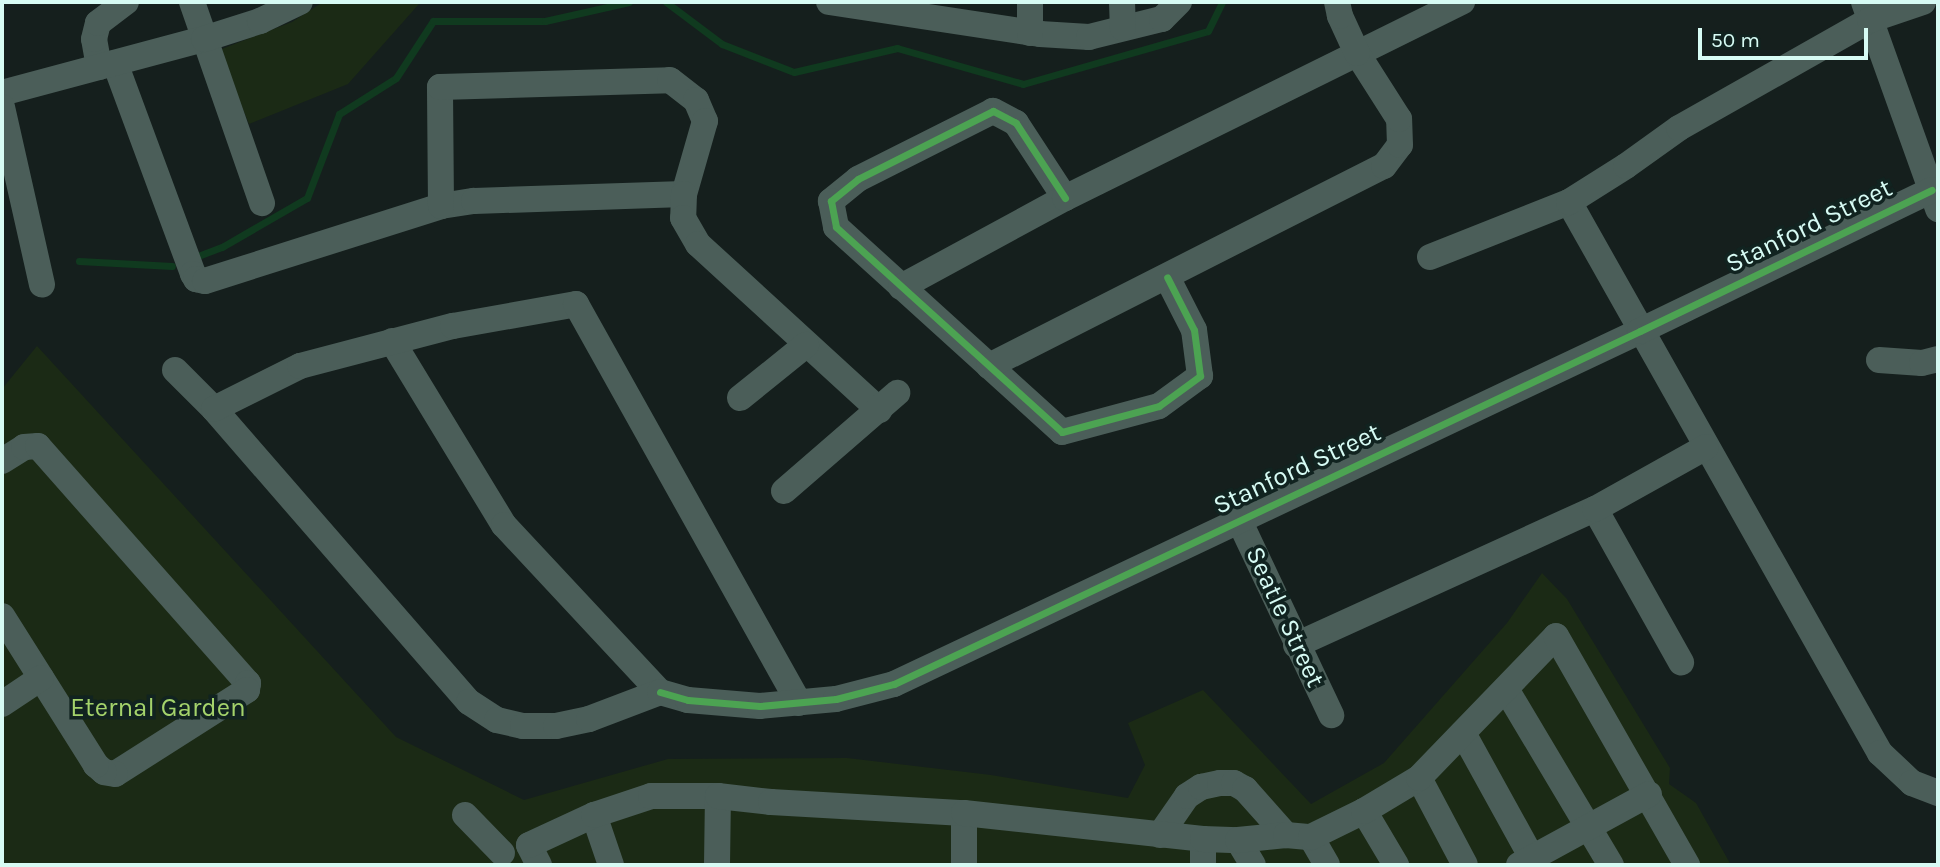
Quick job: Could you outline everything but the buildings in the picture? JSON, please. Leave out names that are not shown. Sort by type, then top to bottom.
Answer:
[{"type":"street","points":[[126,2],[98,23],[94,39],[196,279],[205,281],[441,206],[474,201],[684,194]]},
{"type":"street","points":[[192,2],[261,203]]},
{"type":"street","points":[[2,93],[204,39],[260,21],[300,2]]},
{"type":"street","points":[[1030,2],[1030,33]]},
{"type":"street","points":[[1122,2],[1123,28]]},
{"type":"street","points":[[843,4],[945,10],[1030,33],[1088,37],[1162,19],[1179,2]]},
{"type":"street","points":[[989,366],[1384,166],[1400,145],[1399,119],[1357,53],[1340,16],[1337,2]]},
{"type":"street","points":[[901,287],[1065,198],[1462,2]]},
{"type":"street","points":[[1430,257],[1569,202],[1679,128],[1867,11],[1923,2]]},
{"type":"street","points":[[1867,11],[1935,200]]},
{"type":"street","points":[[441,206],[440,87],[670,80],[696,100],[705,121],[684,194],[683,218],[698,244],[806,345],[888,402],[784,491]]},
{"type":"street","points":[[2,107],[42,285]]},
{"type":"street","points":[[1065,198],[1016,123],[993,111],[858,179],[831,201],[836,227],[1062,432],[1158,406],[1200,376],[1194,330],[1167,277]]},
{"type":"street","name":"Stanford Street","points":[[660,692],[720,705],[760,706],[836,699],[894,684],[1640,331],[1935,200]]},
{"type":"street","points":[[1569,202],[1880,753],[1912,783],[1938,793]]},
{"type":"street","points":[[214,409],[300,366],[453,326],[576,304],[799,703]]},
{"type":"street","points":[[175,370],[214,409],[468,702],[497,720],[523,726],[556,726],[589,719],[660,692],[505,525],[392,341]]},
{"type":"street","points":[[740,398],[806,345]]},
{"type":"street","points":[[1879,360],[1922,363],[1938,359]]},
{"type":"street","points":[[2,461],[24,447],[38,446],[248,687],[115,774],[104,772],[96,765],[2,616]]},
{"type":"street","points":[[1296,645],[1595,509],[1706,447]]},
{"type":"street","points":[[1595,509],[1681,662]]},
{"type":"street","name":"Seatle Street","points":[[1239,520],[1331,715]]},
{"type":"street","points":[[464,816],[496,859],[534,855],[593,815],[651,796],[718,796],[771,802],[964,813],[1160,835],[1203,852],[1238,840],[1299,836],[1364,811],[1419,778],[1556,636],[1649,794],[1687,865]]},
{"type":"street","points":[[2,704],[41,678]]},
{"type":"street","points":[[1506,689],[1611,865]]},
{"type":"street","points":[[1463,733],[1529,863],[1649,794]]},
{"type":"street","points":[[1419,778],[1465,865]]},
{"type":"street","points":[[1160,835],[1188,796],[1201,787],[1234,783],[1245,789],[1299,836],[1327,865]]},
{"type":"street","points":[[717,865],[718,796]]},
{"type":"street","points":[[1364,811],[1396,865]]},
{"type":"street","points":[[964,813],[964,865]]},
{"type":"street","points":[[593,815],[611,865]]},
{"type":"street","points":[[1238,840],[1253,865]]},
{"type":"green space","points":[[323,2],[419,4],[348,84],[249,124],[219,50],[292,22]]},
{"type":"green space","name":"Eternal Garden","points":[[37,346],[396,737],[524,800],[668,759],[847,758],[991,775],[1128,798],[1145,765],[1128,723],[1203,690],[1311,804],[1384,763],[1507,623],[1542,573],[1567,599],[1670,768],[1669,784],[1696,803],[1731,865],[2,865],[2,389]]},
{"type":"waterway","points":[[198,256],[222,247],[307,198],[339,114],[396,78],[433,21],[545,21],[629,2]]},
{"type":"waterway","points":[[666,2],[722,44],[794,72],[897,48],[1023,84],[1208,31],[1222,2]]},
{"type":"waterway","points":[[79,261],[172,266]]},
{"type":"cycle path","points":[[1065,198],[1016,123],[993,111],[858,179],[831,201],[836,227],[1062,432],[1159,406],[1200,376],[1194,330],[1167,277]]},
{"type":"cycle path","points":[[660,692],[688,700],[760,706],[836,699],[894,684],[1932,190]]}]
